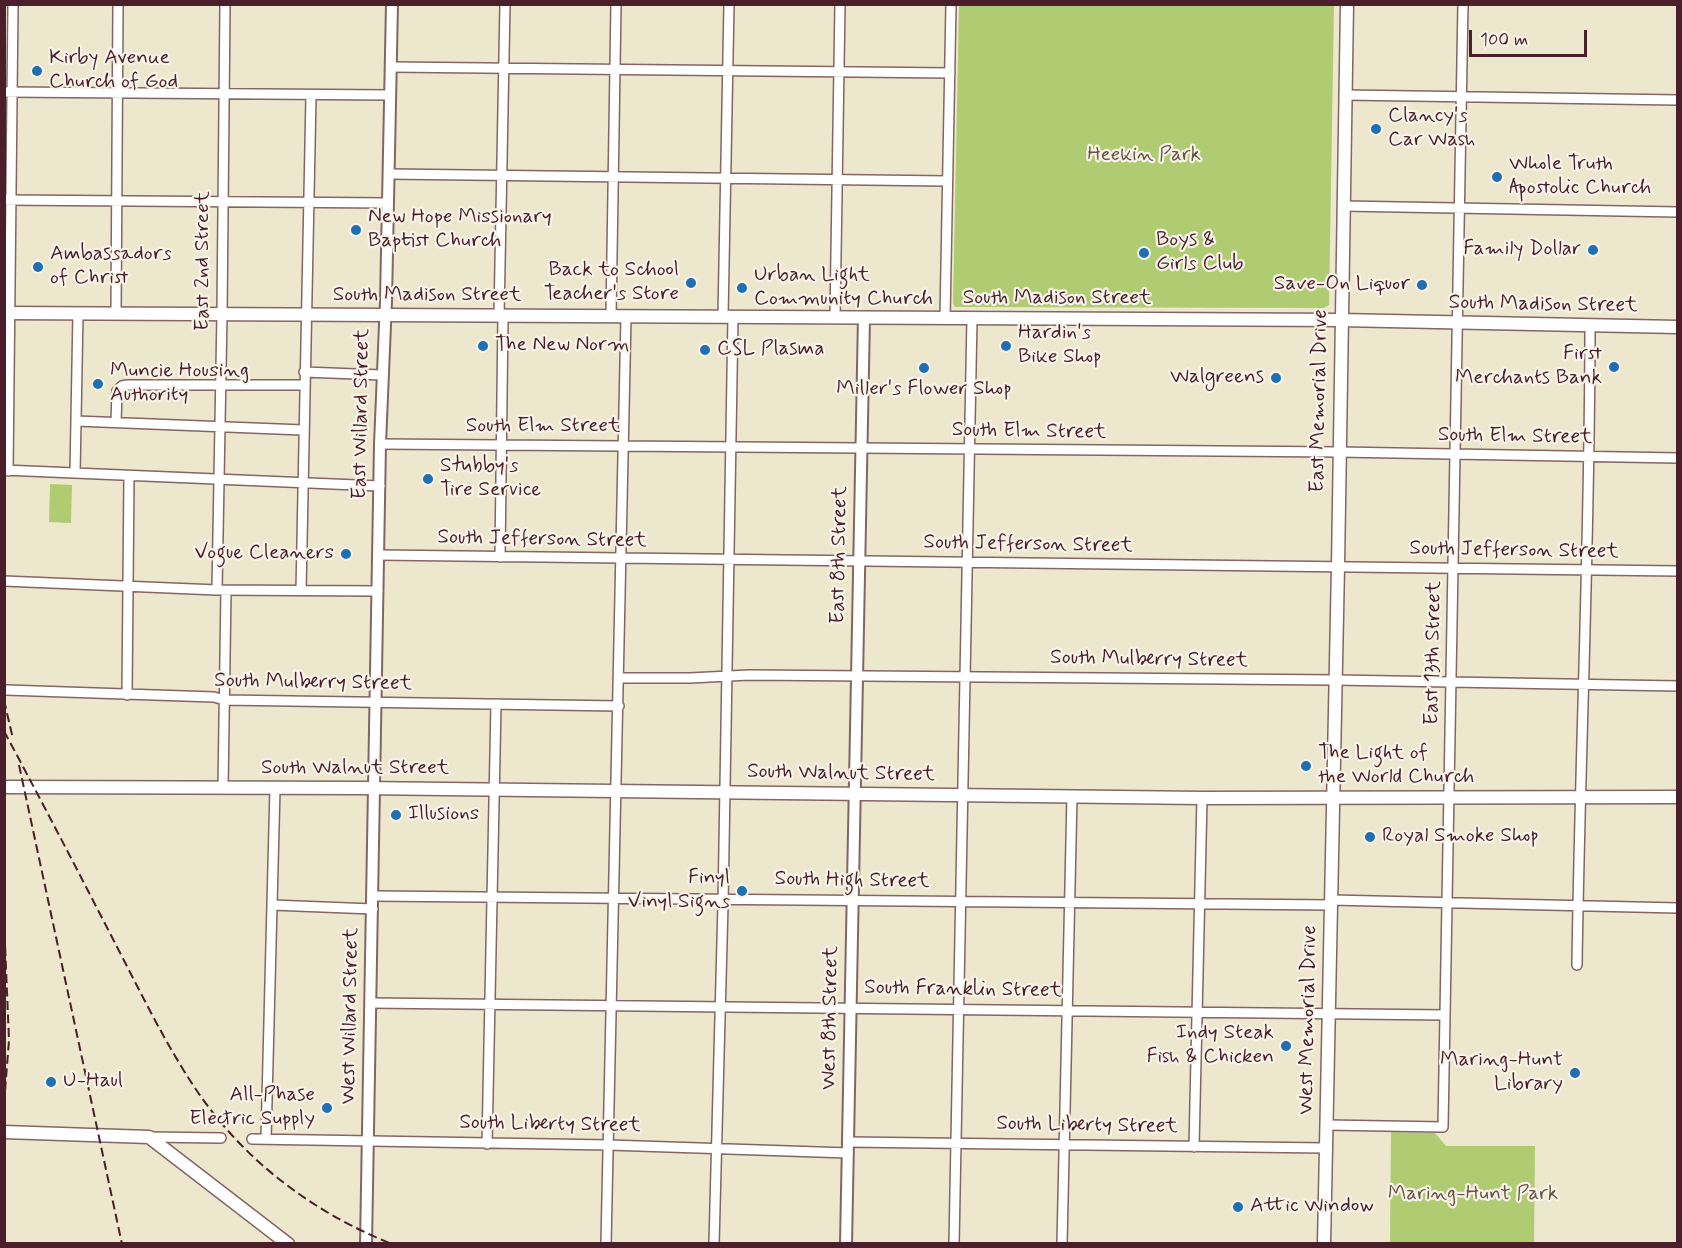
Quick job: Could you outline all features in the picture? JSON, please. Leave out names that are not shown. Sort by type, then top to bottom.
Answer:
[{"type":"main road","name":"East Memorial Drive","points":[[1333,798],[1347,4]]},
{"type":"main road","name":"South Madison Street","points":[[7,313],[1340,320],[1677,327]]},
{"type":"main road","name":"South Walnut Street","points":[[4,787],[1202,798],[1677,797]]},
{"type":"main road","name":"West Memorial Drive","points":[[1324,1244],[1333,798]]},
{"type":"main road","points":[[4,1132],[149,1137],[288,1244]]},
{"type":"street","points":[[13,4],[8,92],[6,471],[380,486]]},
{"type":"street","points":[[116,313],[118,4]]},
{"type":"street","name":"East 2nd Street","points":[[223,788],[224,700],[219,480],[225,4]]},
{"type":"street","name":"East Willard Street","points":[[375,789],[380,444],[392,4]]},
{"type":"street","points":[[500,558],[505,4]]},
{"type":"street","points":[[611,317],[616,4]]},
{"type":"street","points":[[714,1244],[730,560],[731,447],[726,178],[729,4]]},
{"type":"street","points":[[836,317],[840,4]]},
{"type":"street","points":[[945,318],[951,4]]},
{"type":"street","name":"East 13th Street","points":[[1327,1125],[1443,1128],[1463,4]]},
{"type":"street","points":[[391,67],[950,73]]},
{"type":"street","points":[[8,92],[390,95]]},
{"type":"street","points":[[1345,95],[1677,100]]},
{"type":"street","points":[[301,591],[310,96]]},
{"type":"street","points":[[388,174],[947,182]]},
{"type":"street","points":[[8,200],[388,203]]},
{"type":"street","points":[[1343,206],[1677,212]]},
{"type":"street","points":[[75,473],[78,313]]},
{"type":"street","points":[[606,1244],[626,317]]},
{"type":"street","name":"East 8th Street","points":[[856,794],[864,317]]},
{"type":"street","points":[[954,1244],[972,318]]},
{"type":"street","points":[[1577,965],[1590,325]]},
{"type":"street","points":[[304,372],[382,375]]},
{"type":"street","points":[[116,422],[117,392],[122,386],[304,385]]},
{"type":"street","points":[[76,421],[303,430]]},
{"type":"street","name":"South Elm Street","points":[[380,444],[969,448],[1677,458]]},
{"type":"street","points":[[127,695],[129,476]]},
{"type":"street","name":"South Jefferson Street","points":[[379,555],[1677,572]]},
{"type":"street","points":[[4,581],[221,590],[378,591]]},
{"type":"street","name":"South Mulberry Street","points":[[620,678],[690,678],[727,675],[965,676],[1677,686]]},
{"type":"street","name":"South Mulberry Street","points":[[6,690],[224,700],[619,706]]},
{"type":"street","points":[[487,1144],[496,704]]},
{"type":"street","points":[[266,1139],[275,789]]},
{"type":"street","name":"West Willard Street","points":[[366,1244],[375,789]]},
{"type":"street","name":"West 8th Street","points":[[846,1244],[856,794]]},
{"type":"street","points":[[1062,1244],[1072,796]]},
{"type":"street","points":[[1194,1147],[1202,798]]},
{"type":"street","name":"South High Street","points":[[373,896],[1447,903],[1677,908]]},
{"type":"street","points":[[272,905],[373,909]]},
{"type":"street","name":"South Franklin Street","points":[[371,1003],[1446,1015]]},
{"type":"street","points":[[149,1137],[221,1138]]},
{"type":"street","name":"South Liberty Street","points":[[252,1139],[716,1149],[956,1144],[1326,1148]]},
{"type":"green space","name":"Heekin Park","points":[[959,5],[1334,5],[1329,305],[1324,308],[955,307],[953,303]]},
{"type":"green space","points":[[50,484],[72,485],[71,523],[49,522]]},
{"type":"green space","name":"Maring-Hunt Park","points":[[1391,1132],[1435,1133],[1446,1146],[1535,1146],[1534,1243],[1390,1243]]},
{"type":"railway","points":[[4,700],[13,739]]},
{"type":"railway","points":[[4,731],[163,1036],[214,1114],[257,1161],[307,1200],[392,1244]]},
{"type":"railway","points":[[19,765],[122,1244]]},
{"type":"railway","points":[[4,920],[9,1040],[4,1104]]},
{"type":"place","name":"Kirby Avenue Church of God","points":[[37,71]]},
{"type":"place","name":"Clancy's Car Wash","points":[[1376,129]]},
{"type":"place","name":"Whole Truth Apostolic Church","points":[[1497,177]]},
{"type":"place","name":"New Hope Missionary Baptist Church","points":[[356,230]]},
{"type":"place","name":"Family Dollar","points":[[1593,250]]},
{"type":"place","name":"Boys & Girls Club","points":[[1144,253]]},
{"type":"place","name":"Ambassadors of Christ","points":[[38,267]]},
{"type":"place","name":"Back to School Teacher's Store","points":[[691,283]]},
{"type":"place","name":"Save-On Liquor","points":[[1422,285]]},
{"type":"place","name":"Urban Light Community Church","points":[[742,288]]},
{"type":"place","name":"The New Norm","points":[[483,346]]},
{"type":"place","name":"Hardin's Bike Shop","points":[[1006,346]]},
{"type":"place","name":"CSL Plasma","points":[[705,350]]},
{"type":"place","name":"First Merchants Bank","points":[[1614,367]]},
{"type":"place","name":"Miller's Flower Shop","points":[[924,368]]},
{"type":"place","name":"Walgreens","points":[[1276,378]]},
{"type":"place","name":"Muncie Housing Authority","points":[[98,384]]},
{"type":"place","name":"Stubby's Tire Service","points":[[428,479]]},
{"type":"place","name":"Vogue Cleaners","points":[[346,554]]},
{"type":"place","name":"The Light of the World Church","points":[[1306,766]]},
{"type":"place","name":"Illusions","points":[[396,815]]},
{"type":"place","name":"Royal Smoke Shop","points":[[1370,837]]},
{"type":"place","name":"Finyl Vinyl Signs","points":[[742,891]]},
{"type":"place","name":"Indy Steak Fish & Chicken","points":[[1286,1046]]},
{"type":"place","name":"Maring-Hunt Library","points":[[1575,1073]]},
{"type":"place","name":"U-Haul","points":[[51,1082]]},
{"type":"place","name":"All-Phase Electric Supply","points":[[327,1108]]},
{"type":"place","name":"Attic Window","points":[[1238,1207]]}]
